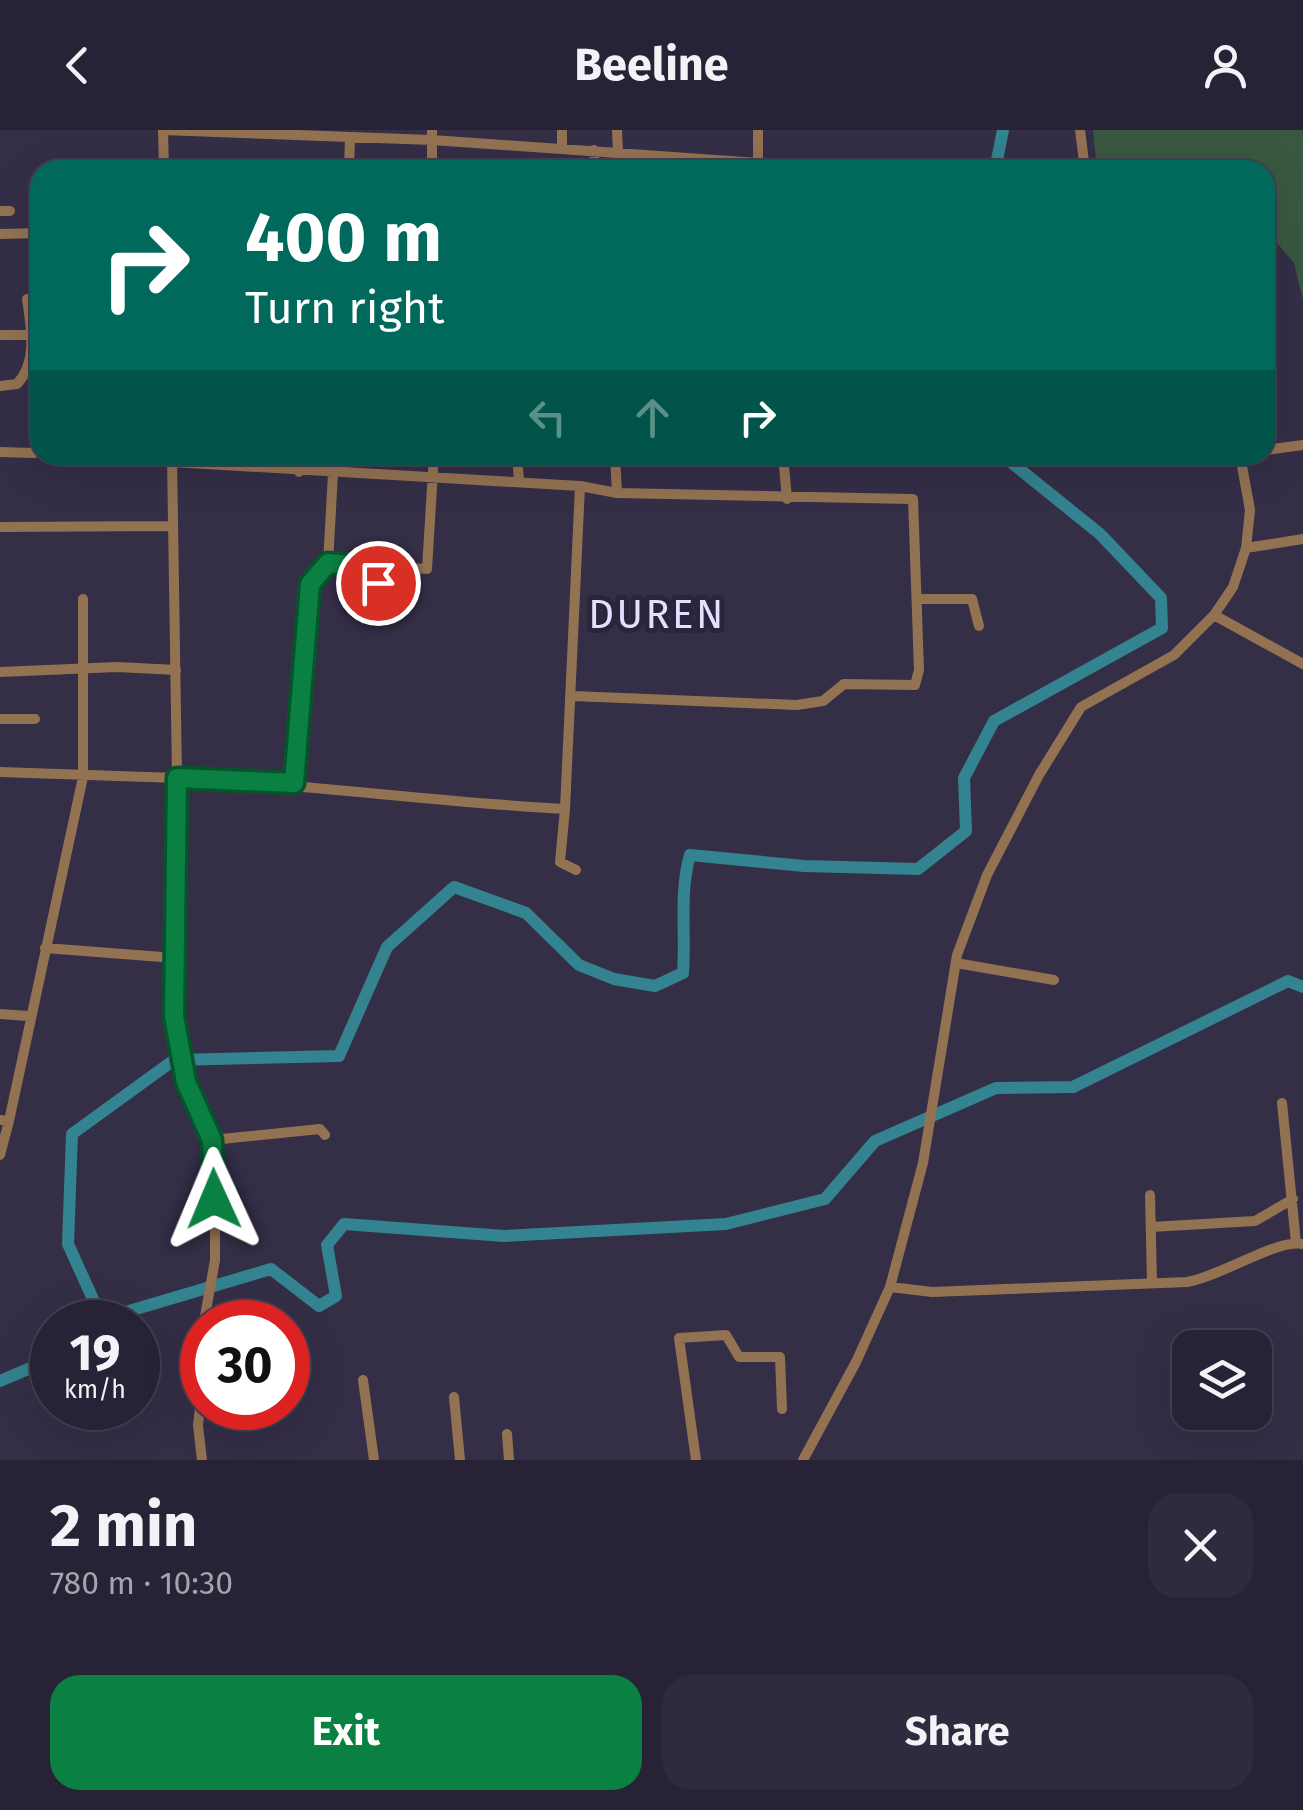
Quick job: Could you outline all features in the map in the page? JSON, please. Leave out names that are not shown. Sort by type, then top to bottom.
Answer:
[{"type":"street","points":[[164,160],[163,130],[311,132],[350,137],[432,135],[697,160]]},
{"type":"street","points":[[562,130],[562,147]]},
{"type":"street","points":[[617,130],[618,151]]},
{"type":"street","points":[[758,130],[758,160]]},
{"type":"street","points":[[1080,130],[1084,160]]},
{"type":"street","points":[[349,160],[350,137]]},
{"type":"street","points":[[594,150],[594,160]]},
{"type":"street","points":[[0,234],[30,233]]},
{"type":"street","points":[[27,299],[30,320]]},
{"type":"street","points":[[0,336],[30,334]]},
{"type":"street","points":[[0,386],[16,384],[23,378],[30,344]]},
{"type":"street","points":[[1275,449],[1303,445]]},
{"type":"street","points":[[0,452],[30,454]]},
{"type":"street","points":[[172,465],[177,778],[174,1016],[186,1082],[212,1140],[216,1232],[208,1300]]},
{"type":"street","points":[[236,465],[334,474],[519,481],[616,493],[913,499],[920,599],[919,680],[915,685],[844,684],[823,701],[797,704],[573,696]]},
{"type":"street","points":[[299,465],[299,472]]},
{"type":"street","points":[[328,563],[428,567],[434,465]]},
{"type":"street","points":[[518,465],[519,481]]},
{"type":"street","points":[[615,465],[616,493]]},
{"type":"street","points":[[784,465],[787,499]]},
{"type":"street","points":[[802,1460],[856,1362],[890,1287],[931,1120],[943,1022],[956,963],[987,875],[1068,724],[1093,698],[1174,655],[1214,616],[1240,573],[1246,548],[1250,510],[1242,465]]},
{"type":"street","points":[[294,783],[310,584],[328,563],[334,474]]},
{"type":"street","points":[[576,870],[560,862],[573,696],[580,486]]},
{"type":"street","points":[[0,527],[170,526]]},
{"type":"street","points":[[1246,548],[1303,539]]},
{"type":"street","points":[[380,568],[382,602]]},
{"type":"street","points":[[0,1155],[4,1120],[83,777],[83,599]]},
{"type":"street","points":[[920,599],[972,599],[979,626]]},
{"type":"street","points":[[1214,616],[1303,664]]},
{"type":"street","points":[[0,672],[84,668],[176,670]]},
{"type":"street","points":[[0,719],[34,719]]},
{"type":"street","points":[[0,772],[294,783],[380,795],[565,809]]},
{"type":"street","points":[[45,948],[175,958]]},
{"type":"street","points":[[956,963],[1054,980]]},
{"type":"street","points":[[0,1014],[28,1016]]},
{"type":"street","points":[[890,1287],[932,1292],[1210,1278],[1300,1244],[1282,1103]]},
{"type":"street","points":[[212,1140],[320,1129],[325,1136]]},
{"type":"street","points":[[1150,1194],[1152,1283]]},
{"type":"street","points":[[1151,1227],[1255,1221],[1292,1200]]},
{"type":"street","points":[[696,1460],[678,1338],[726,1335],[739,1357],[780,1357],[782,1409]]},
{"type":"street","points":[[364,1380],[374,1460]]},
{"type":"street","points":[[454,1397],[460,1460]]},
{"type":"street","points":[[199,1430],[202,1460]]},
{"type":"street","points":[[507,1434],[509,1460]]},
{"type":"green space","points":[[1093,130],[1303,130],[1303,300],[1294,263],[1275,241],[1275,160],[1096,160]]},
{"type":"waterway","points":[[997,160],[1003,130]]},
{"type":"waterway","points":[[93,1300],[68,1244],[72,1134],[174,1060],[339,1056],[387,947],[454,887],[526,913],[579,965],[614,979],[655,986],[683,973],[684,898],[690,855],[804,866],[918,869],[966,831],[964,778],[994,721],[1162,628],[1161,598],[1100,534],[1014,465]]},
{"type":"waterway","points":[[160,1302],[271,1269],[319,1306],[336,1296],[327,1245],[344,1224],[504,1236],[726,1224],[825,1199],[875,1141],[996,1088],[1073,1087],[1288,981],[1303,987]]},
{"type":"waterway","points":[[0,1381],[30,1368]]},
{"type":"district","name":"DUREN","points":[[657,615]]},
{"type":"route","points":[[214,1199],[212,1140],[186,1082],[174,1016],[177,778],[294,783],[310,584],[328,563],[380,568],[378,583]]}]
